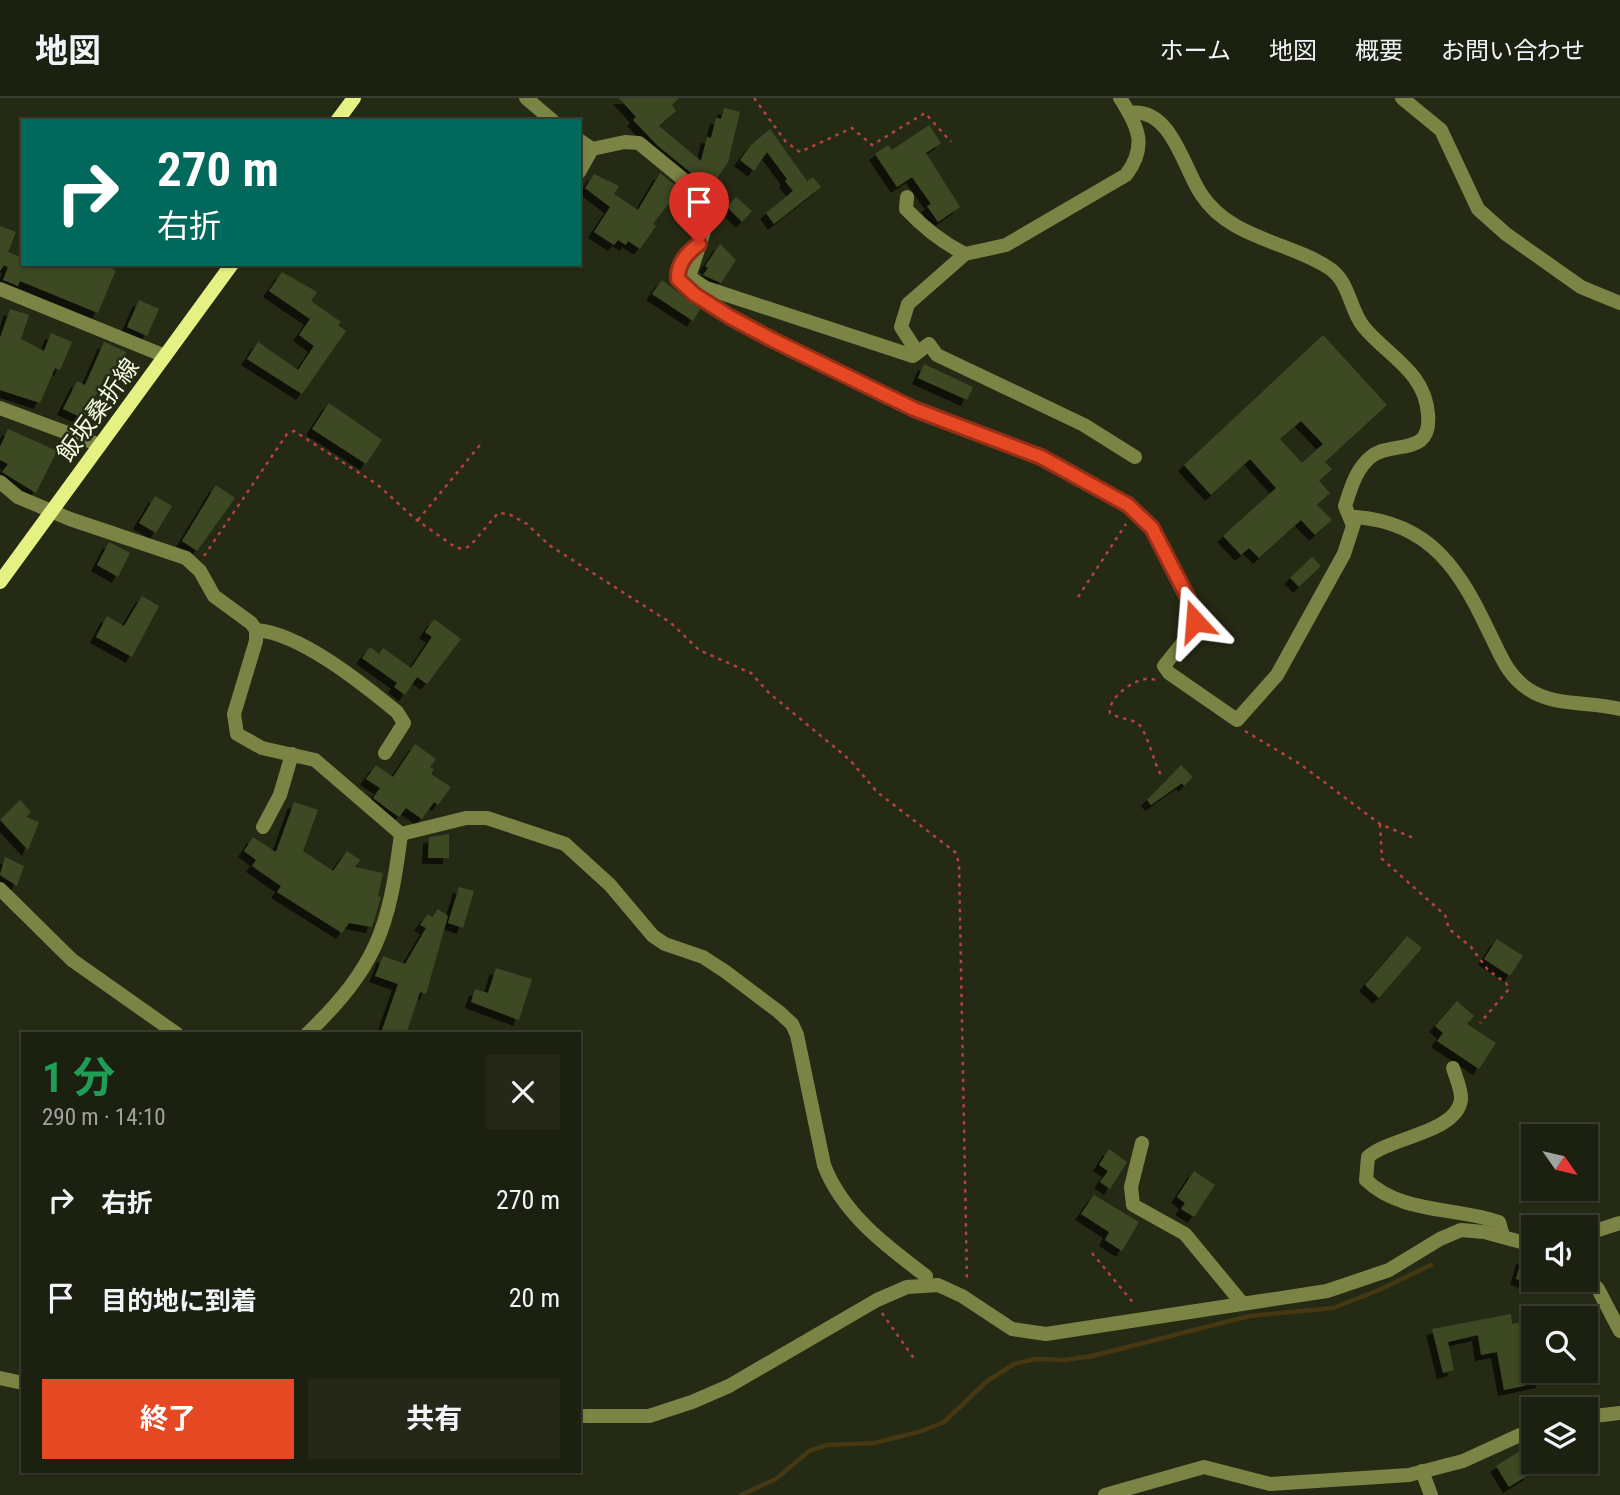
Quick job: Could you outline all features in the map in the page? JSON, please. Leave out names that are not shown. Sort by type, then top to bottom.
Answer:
[{"type":"main road","points":[[338,119],[354,98]]},
{"type":"main road","name":"飯坂桑折線","points":[[0,582],[231,266]]},
{"type":"street","points":[[526,98],[551,119]]},
{"type":"street","points":[[917,352],[903,333],[903,314],[908,304],[965,254],[1006,245],[1126,175],[1137,160],[1138,130],[1120,98]]},
{"type":"street","points":[[1402,98],[1441,130],[1478,209],[1506,234],[1581,287],[1620,303]]},
{"type":"street","points":[[1129,113],[1147,113],[1162,124],[1194,183],[1216,211],[1253,236],[1330,268],[1345,284],[1362,325],[1399,357],[1422,392],[1429,420],[1424,436],[1413,446],[1378,452],[1364,462],[1352,483],[1345,506],[1352,523]]},
{"type":"street","points":[[581,141],[593,149],[625,142],[639,143],[701,194],[707,203],[708,214],[691,278],[706,288],[913,356],[929,344],[937,355],[1084,425],[1135,457]]},
{"type":"street","points":[[581,169],[593,149]]},
{"type":"street","points":[[907,198],[906,209],[923,227],[942,242],[965,254]]},
{"type":"street","points":[[699,244],[689,252],[680,267],[678,279],[694,294],[730,317],[914,409],[1041,457],[1135,510],[1152,528],[1194,612],[1195,621],[1184,641],[1164,666],[1169,673],[1237,720],[1267,690],[1290,654],[1344,554],[1356,517],[1384,522],[1419,537],[1437,549],[1468,589],[1505,666],[1526,688],[1544,699],[1620,709]]},
{"type":"street","points":[[0,289],[165,356]]},
{"type":"street","points":[[0,408],[100,445]]},
{"type":"street","points":[[0,482],[18,497],[148,548],[186,558],[197,567],[214,596],[251,623],[256,630],[256,641],[234,714],[237,734],[262,748],[292,754],[322,765],[401,834]]},
{"type":"street","points":[[256,630],[269,631],[335,663],[397,712],[404,723],[385,754]]},
{"type":"street","points":[[263,827],[280,795],[292,754]]},
{"type":"street","points":[[401,834],[466,818],[487,818],[565,844],[610,885],[653,936],[665,944],[703,957],[779,1012],[792,1024],[797,1035],[821,1152],[831,1182],[860,1220],[926,1276]]},
{"type":"street","points":[[309,1032],[352,985],[382,936],[392,899],[401,834]]},
{"type":"street","points":[[0,889],[72,960],[174,1032]]},
{"type":"street","points":[[1452,1068],[1461,1099],[1457,1111],[1446,1121],[1428,1130],[1378,1147],[1368,1157],[1367,1180],[1382,1192],[1427,1208],[1499,1222],[1503,1236]]},
{"type":"street","points":[[1142,1143],[1131,1187],[1133,1205],[1185,1234],[1242,1303]]},
{"type":"street","points":[[1598,1230],[1620,1223]]},
{"type":"street","points":[[581,1416],[649,1416],[692,1402],[729,1385],[892,1292],[927,1283],[938,1285],[967,1300],[997,1322],[1029,1334],[1046,1334],[1327,1292],[1388,1270],[1440,1239],[1461,1230],[1521,1241]]},
{"type":"street","points":[[1598,1289],[1620,1331]]},
{"type":"street","points":[[0,1378],[21,1383]]},
{"type":"street","points":[[1598,1416],[1620,1413]]},
{"type":"street","points":[[1105,1495],[1204,1468],[1270,1484],[1422,1471],[1473,1457],[1521,1435]]},
{"type":"street","points":[[1422,1471],[1431,1495]]},
{"type":"path","points":[[754,98],[786,142],[800,152],[852,128],[872,145],[925,113],[951,142]]},
{"type":"path","points":[[197,567],[287,434],[294,431],[378,485],[418,520],[462,549],[470,546],[498,513],[509,514],[527,524],[549,545],[671,623],[699,650],[751,673],[769,693],[850,760],[877,792],[955,852],[959,863],[967,1300]]},
{"type":"path","points":[[418,520],[480,445]]},
{"type":"path","points":[[1078,597],[1135,510]]},
{"type":"path","points":[[1159,682],[1150,678],[1142,680],[1112,699],[1109,707],[1110,713],[1120,719],[1135,722],[1143,728],[1154,764],[1161,775]]},
{"type":"path","points":[[1237,720],[1245,732],[1300,764],[1380,824],[1416,839]]},
{"type":"path","points":[[1380,824],[1382,859],[1445,915],[1449,929],[1471,947],[1488,970],[1506,983],[1509,989],[1506,995],[1480,1023]]},
{"type":"path","points":[[1092,1253],[1146,1318]]},
{"type":"path","points":[[877,1300],[883,1319],[915,1360]]},
{"type":"building","points":[[619,98],[679,98],[672,105],[676,111],[659,126],[701,161],[707,137],[711,138],[716,118],[721,119],[724,108],[740,112],[728,162],[710,188],[658,146],[633,120],[636,117]]},
{"type":"building","points":[[929,125],[941,143],[926,153],[960,207],[938,222],[927,206],[931,204],[912,177],[897,187],[875,154],[888,145],[892,150]]},
{"type":"building","points":[[770,129],[807,181],[813,177],[821,187],[774,224],[766,213],[793,191],[785,181],[787,179],[767,152],[754,171],[740,160],[751,145]]},
{"type":"building","points":[[660,173],[680,189],[653,224],[656,226],[640,249],[628,241],[626,245],[618,240],[614,245],[594,232],[610,207],[585,188],[594,174],[619,186],[614,194],[638,210]]},
{"type":"building","points":[[736,197],[752,211],[742,222],[727,207]]},
{"type":"building","points":[[0,226],[16,232],[8,252],[21,257],[21,266],[106,266],[116,270],[98,313],[20,281],[18,286],[3,280],[8,267],[4,265],[0,271]]},
{"type":"building","points":[[720,244],[736,260],[721,283],[703,275],[708,268],[705,266]]},
{"type":"building","points":[[282,272],[317,292],[311,301],[341,322],[338,325],[346,331],[302,394],[247,359],[258,342],[298,370],[314,346],[299,335],[310,319],[269,291]]},
{"type":"building","points":[[662,280],[700,309],[693,321],[652,294]]},
{"type":"building","points":[[139,300],[159,309],[147,336],[127,327]]},
{"type":"building","points":[[10,309],[29,315],[21,339],[44,351],[51,333],[72,342],[60,370],[55,368],[40,403],[0,390],[0,338]]},
{"type":"building","points":[[1323,335],[1387,405],[1325,462],[1332,469],[1319,481],[1330,493],[1317,505],[1332,520],[1315,535],[1301,520],[1259,558],[1249,548],[1241,555],[1223,536],[1276,488],[1250,459],[1211,495],[1184,465]],"holes":[[[1301,421],[1323,444],[1302,463],[1280,439]]]},
{"type":"building","points":[[104,342],[126,352],[114,380],[105,376],[85,419],[63,409],[77,381],[85,385]]},
{"type":"building","points":[[924,364],[973,387],[967,400],[918,378]]},
{"type":"building","points":[[329,403],[382,440],[366,464],[312,429]]},
{"type":"building","points":[[8,429],[57,451],[36,493],[2,472],[8,464],[0,460],[0,447]]},
{"type":"building","points":[[216,485],[235,498],[197,551],[182,541]]},
{"type":"building","points":[[155,496],[172,506],[156,533],[139,523]]},
{"type":"building","points":[[109,542],[130,553],[118,577],[97,565]]},
{"type":"building","points":[[1312,557],[1321,566],[1299,587],[1290,578]]},
{"type":"building","points":[[142,596],[159,606],[132,657],[96,637],[107,616],[124,626]]},
{"type":"building","points":[[434,619],[461,639],[427,684],[417,677],[405,695],[394,687],[397,683],[362,658],[370,647],[379,654],[383,648],[411,668],[432,637],[425,632]]},
{"type":"building","points":[[415,744],[436,759],[430,767],[434,769],[431,774],[451,787],[438,805],[434,802],[422,819],[406,808],[399,817],[385,807],[373,798],[380,788],[366,779],[376,765],[393,777]]},
{"type":"building","points":[[1181,765],[1193,777],[1184,786],[1182,783],[1151,805],[1147,800]]},
{"type":"building","points":[[20,800],[31,812],[26,817],[39,822],[28,850],[0,820]]},
{"type":"building","points":[[294,802],[318,810],[303,851],[333,871],[347,851],[360,860],[355,867],[383,873],[378,896],[381,897],[372,927],[349,923],[342,933],[277,892],[281,886],[252,866],[256,860],[244,851],[253,837],[276,852]]},
{"type":"building","points":[[449,834],[449,858],[428,858],[429,837]]},
{"type":"building","points":[[5,857],[24,866],[17,886],[0,875]]},
{"type":"building","points":[[459,887],[474,891],[463,928],[448,923]]},
{"type":"building","points":[[438,909],[448,916],[426,994],[420,992],[407,1032],[382,1030],[398,984],[375,976],[383,956],[405,964],[426,928],[420,925],[428,914],[432,917]]},
{"type":"building","points":[[1407,936],[1422,948],[1379,998],[1365,985]]},
{"type":"building","points":[[1497,939],[1523,956],[1510,976],[1484,959]]},
{"type":"building","points":[[496,968],[532,979],[519,1020],[471,1002],[475,989],[488,993]]},
{"type":"building","points":[[1457,1001],[1474,1016],[1467,1024],[1496,1043],[1479,1069],[1437,1041],[1443,1033],[1435,1026]]},
{"type":"building","points":[[1109,1149],[1127,1162],[1110,1189],[1100,1182],[1108,1171],[1099,1165]]},
{"type":"building","points":[[1194,1171],[1215,1185],[1194,1217],[1181,1209],[1185,1203],[1177,1197]]},
{"type":"building","points":[[1094,1195],[1139,1222],[1122,1251],[1105,1240],[1109,1232],[1081,1214]]},
{"type":"building","points":[[1521,1262],[1521,1280],[1516,1279]]},
{"type":"building","points":[[1511,1314],[1512,1324],[1521,1322],[1521,1383],[1537,1383],[1504,1390],[1497,1352],[1481,1355],[1478,1335],[1448,1342],[1454,1370],[1443,1373],[1432,1329]]},
{"type":"building","points":[[1521,1450],[1521,1474],[1530,1474],[1509,1487],[1496,1466]]},
{"type":"waterway","points":[[741,1495],[776,1479],[809,1451],[827,1445],[874,1443],[922,1431],[944,1422],[986,1382],[1014,1364],[1035,1359],[1065,1360],[1092,1356],[1249,1316],[1333,1308],[1431,1265]]},
{"type":"route","points":[[699,244],[689,252],[680,267],[678,279],[694,294],[730,317],[914,409],[1041,457],[1135,510],[1152,528],[1188,598],[1195,621]]}]
